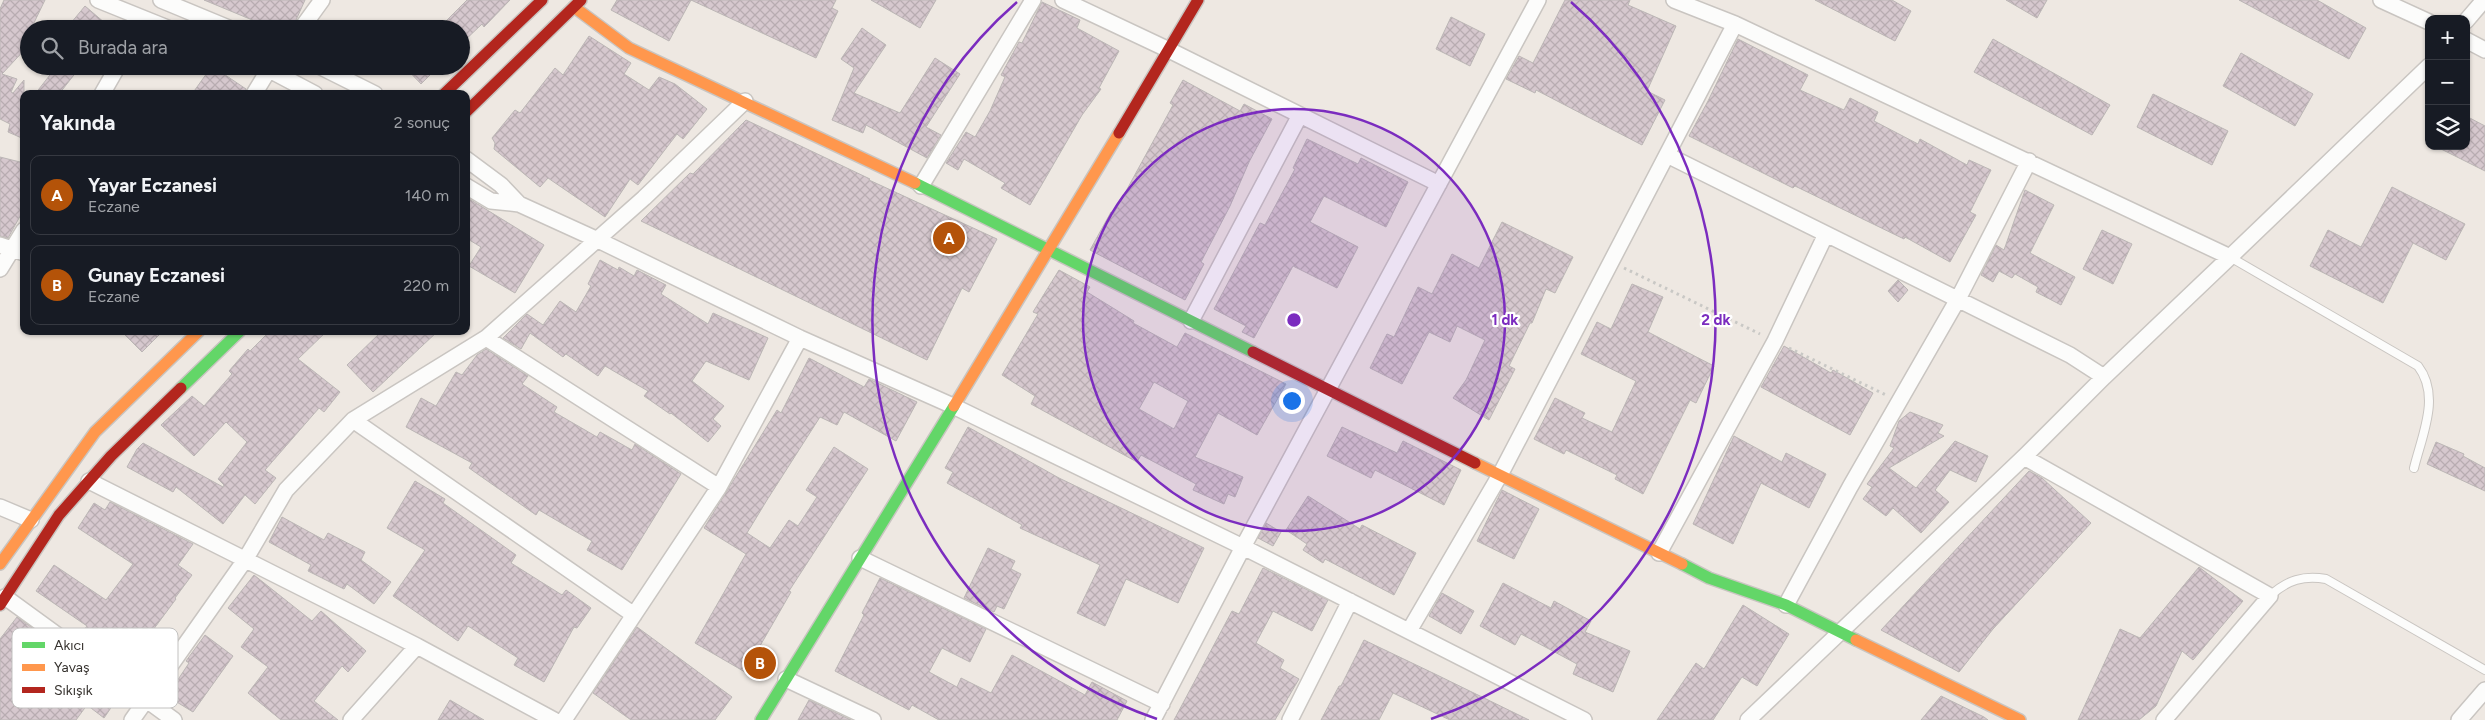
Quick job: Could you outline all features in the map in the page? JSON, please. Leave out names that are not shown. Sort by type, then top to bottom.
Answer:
[{"type":"street","points":[[98,0],[135,20]]},
{"type":"street","points":[[161,0],[209,20]]},
{"type":"street","points":[[308,20],[322,0]]},
{"type":"street","points":[[470,69],[542,0]]},
{"type":"street","points":[[921,186],[1033,0]]},
{"type":"street","points":[[1063,0],[1169,50],[1439,184]]},
{"type":"street","points":[[761,720],[1049,250],[1198,0]]},
{"type":"street","points":[[1153,720],[1538,0]]},
{"type":"street","points":[[1674,0],[1735,24],[2230,257]]},
{"type":"street","points":[[2381,0],[2425,20]]},
{"type":"street","points":[[2470,16],[2484,0]]},
{"type":"street","points":[[470,108],[578,3],[610,36],[629,48],[745,101],[921,186],[1709,578],[1786,605],[2020,720]]},
{"type":"street","points":[[1409,631],[1500,475],[1735,24]]},
{"type":"street","points":[[2470,42],[2485,50]]},
{"type":"street","points":[[1748,720],[2425,70]]},
{"type":"street","points":[[104,90],[113,75]]},
{"type":"street","points":[[256,90],[263,75]]},
{"type":"street","points":[[281,75],[307,90]]},
{"type":"street","points":[[337,75],[367,90]]},
{"type":"street","points":[[448,90],[464,75]]},
{"type":"street","points":[[178,656],[245,560],[286,490],[353,420],[486,338],[644,198],[745,101]]},
{"type":"street","points":[[1191,321],[1300,115]]},
{"type":"street","points":[[1667,155],[2070,355],[2104,377]]},
{"type":"street","points":[[1786,605],[1850,487],[1958,299],[2029,161]]},
{"type":"street","points":[[470,162],[502,185],[519,204]]},
{"type":"street","points":[[470,188],[491,201],[519,204],[598,240],[800,338],[953,406],[1244,547],[1584,720]]},
{"type":"street","points":[[1659,553],[1775,341],[1826,234]]},
{"type":"street","points":[[0,269],[20,236]]},
{"type":"street","points":[[0,564],[95,432],[195,335]]},
{"type":"street","points":[[42,628],[3,601],[60,515],[111,456],[236,335]]},
{"type":"street","points":[[486,338],[719,487]]},
{"type":"street","points":[[564,720],[719,487],[800,338]]},
{"type":"street","points":[[353,420],[634,615]]},
{"type":"street","points":[[2024,457],[2270,596],[2164,720]]},
{"type":"street","points":[[90,481],[416,646],[554,720]]},
{"type":"street","points":[[0,507],[31,520]]},
{"type":"street","points":[[860,558],[1162,704]]},
{"type":"street","points":[[1291,720],[1350,601]]},
{"type":"street","points":[[351,720],[416,646]]},
{"type":"street","points":[[786,679],[873,720]]},
{"type":"street","points":[[2459,720],[2485,690]]},
{"type":"street","points":[[132,720],[141,708]]},
{"type":"street","points":[[158,708],[174,720]]},
{"type":"lane","points":[[2230,257],[2418,366],[2427,380],[2430,402],[2414,468]]},
{"type":"lane","points":[[2270,596],[2288,582],[2299,578],[2326,579],[2485,670]]},
{"type":"path","points":[[1611,262],[1900,402]]},
{"type":"building","points":[[4,0],[45,0],[35,20],[20,20],[20,55],[2,74],[17,79],[11,92],[13,93],[24,80],[24,90],[20,90],[20,137],[8,132],[10,124],[0,119],[0,9]]},
{"type":"building","points":[[204,0],[305,0],[296,20],[252,20]]},
{"type":"building","points":[[467,0],[510,0],[484,27],[482,24],[470,35],[470,20],[447,20]]},
{"type":"building","points":[[617,0],[691,0],[669,41],[611,10]]},
{"type":"building","points":[[691,0],[836,0],[832,8],[838,11],[816,58]]},
{"type":"building","points":[[871,0],[936,0],[920,28]]},
{"type":"building","points":[[1565,0],[1630,0],[1628,5],[1676,26],[1647,91],[1665,100],[1642,145],[1536,90],[1535,93],[1506,79],[1519,56],[1533,63]]},
{"type":"building","points":[[1815,0],[1892,0],[1911,11],[1895,41]]},
{"type":"building","points":[[2006,0],[2047,0],[2037,18]]},
{"type":"building","points":[[2239,0],[2317,0],[2366,28],[2349,59]]},
{"type":"building","points":[[1042,2],[1080,20],[1077,28],[1119,51],[1099,88],[1101,89],[1082,115],[1030,205],[1001,188],[1005,183],[964,159],[958,170],[946,163],[966,132],[975,137],[990,111],[1005,77],[1001,75],[1019,42],[1022,43]]},
{"type":"building","points":[[85,6],[101,20],[73,20]]},
{"type":"building","points":[[1451,17],[1485,34],[1470,66],[1436,49]]},
{"type":"building","points":[[862,28],[886,45],[854,93],[900,113],[935,58],[960,74],[926,127],[941,135],[927,158],[866,125],[863,133],[832,120],[854,68],[841,59]]},
{"type":"building","points":[[589,36],[631,63],[624,74],[649,90],[659,77],[675,84],[707,109],[683,139],[677,134],[638,185],[630,179],[605,217],[548,178],[540,187],[494,149],[495,143],[492,138],[515,110],[520,113],[555,68],[563,75]]},
{"type":"building","points":[[1738,39],[1808,75],[1800,90],[1844,110],[1850,98],[1878,112],[1874,121],[1918,144],[1920,139],[1967,165],[1969,160],[1991,170],[1970,212],[1976,215],[1950,262],[1905,237],[1904,239],[1795,186],[1793,188],[1689,136]]},
{"type":"building","points":[[1993,39],[2110,105],[2092,135],[1974,72]]},
{"type":"building","points":[[2241,53],[2313,94],[2295,126],[2223,86]]},
{"type":"building","points":[[50,75],[74,75],[62,90],[38,90]]},
{"type":"building","points":[[206,75],[225,75],[246,89],[246,90],[195,90]]},
{"type":"building","points":[[412,75],[430,75],[421,84]]},
{"type":"building","points":[[1183,80],[1240,111],[1244,104],[1272,119],[1249,162],[1230,206],[1201,262],[1204,264],[1185,300],[1090,250],[1111,212],[1114,213],[1173,105],[1170,103]]},
{"type":"building","points":[[2153,94],[2228,131],[2212,165],[2137,127]]},
{"type":"building","points":[[2470,118],[2485,126],[2485,171],[2443,150],[2470,150]]},
{"type":"building","points":[[746,120],[869,180],[997,239],[969,292],[962,288],[927,360],[641,221],[690,173],[693,174]]},
{"type":"building","points":[[1307,139],[1358,164],[1361,158],[1408,182],[1386,227],[1324,196],[1310,222],[1358,247],[1337,288],[1293,266],[1254,338],[1242,332],[1246,326],[1214,309],[1260,223],[1265,225],[1295,169],[1293,168]]},
{"type":"building","points":[[0,157],[20,162],[20,216],[8,238],[0,236]]},
{"type":"building","points":[[2392,187],[2465,224],[2446,260],[2413,243],[2383,303],[2310,266],[2328,230],[2361,247]]},
{"type":"building","points":[[2025,190],[2054,205],[2030,253],[2075,277],[2061,305],[2036,292],[2038,287],[2015,274],[2012,278],[1999,271],[1993,282],[1981,275],[1996,245],[2004,250]]},
{"type":"building","points":[[470,199],[544,245],[515,293],[470,267],[481,247],[470,240]]},
{"type":"building","points":[[1502,222],[1573,257],[1555,293],[1546,289],[1532,323],[1530,323],[1509,366],[1515,369],[1489,420],[1453,398],[1466,380],[1485,340],[1457,326],[1450,342],[1429,332],[1402,384],[1370,368],[1387,334],[1394,337],[1418,287],[1432,294],[1452,254],[1479,268]]},
{"type":"building","points":[[2102,230],[2132,244],[2113,284],[2083,269]]},
{"type":"building","points":[[600,260],[618,270],[619,267],[634,276],[637,270],[666,285],[661,294],[708,324],[713,313],[768,338],[749,380],[706,361],[692,381],[724,406],[713,419],[721,426],[708,442],[671,413],[644,396],[648,391],[605,366],[598,376],[566,354],[563,357],[530,333],[521,349],[503,338],[527,314],[543,325],[560,301],[576,312],[591,286],[588,284]]},
{"type":"building","points":[[1059,270],[1090,287],[1087,292],[1134,321],[1133,323],[1177,347],[1185,333],[1286,384],[1257,435],[1218,413],[1195,457],[1243,477],[1235,497],[1228,494],[1224,504],[1193,490],[1196,484],[1141,455],[1137,462],[1031,404],[1035,396],[1002,375],[1038,314],[1033,312]],"holes":[[[1154,382],[1188,401],[1174,429],[1139,409]]]},
{"type":"building","points":[[1898,280],[1908,290],[1898,302],[1888,291]]},
{"type":"building","points":[[1632,284],[1663,297],[1648,332],[1714,366],[1696,403],[1690,400],[1643,494],[1615,479],[1617,475],[1566,450],[1564,454],[1534,439],[1555,398],[1585,413],[1582,418],[1612,432],[1636,381],[1581,354],[1597,322],[1611,329]]},
{"type":"building","points":[[125,335],[159,335],[142,352]]},
{"type":"building","points":[[266,335],[323,335],[298,359],[340,392],[324,412],[319,408],[265,470],[276,478],[255,504],[245,495],[223,524],[176,487],[173,492],[127,467],[137,449],[143,443],[223,487],[224,485],[218,479],[247,442],[226,422],[194,456],[161,425],[192,396],[204,406],[232,374],[229,371],[248,349],[250,351]]},
{"type":"building","points":[[378,335],[434,335],[373,392],[347,365]]},
{"type":"building","points":[[1784,346],[1831,373],[1833,370],[1873,393],[1850,435],[1761,387]]},
{"type":"building","points":[[486,349],[528,376],[522,384],[557,407],[554,412],[597,437],[600,432],[632,450],[635,444],[681,474],[622,570],[587,550],[592,541],[539,510],[536,515],[469,468],[472,463],[406,427],[421,398],[436,406],[456,372],[462,375],[477,355]]},
{"type":"building","points":[[809,358],[864,387],[869,379],[917,402],[896,441],[844,412],[837,425],[820,417],[767,500],[747,533],[770,548],[789,520],[798,526],[817,497],[806,490],[834,447],[868,469],[789,591],[791,592],[745,672],[695,643],[746,554],[704,528],[777,410],[781,413]]},
{"type":"building","points":[[1910,412],[1943,425],[1938,433],[1944,436],[1889,468],[1916,488],[1955,441],[1988,456],[1976,482],[1950,470],[1935,490],[1949,502],[1921,533],[1893,508],[1886,516],[1863,499],[1872,487],[1867,484],[1894,448],[1890,446],[1899,421]]},
{"type":"building","points":[[968,427],[1059,478],[1204,548],[1178,603],[1126,579],[1105,626],[1077,613],[1100,565],[1020,528],[1022,525],[947,483],[953,472],[945,468]]},
{"type":"building","points":[[1342,427],[1397,453],[1403,441],[1461,470],[1444,505],[1375,470],[1371,478],[1327,456]]},
{"type":"building","points":[[1734,436],[1782,462],[1786,453],[1826,474],[1809,508],[1761,483],[1733,544],[1693,524]]},
{"type":"building","points":[[2436,442],[2464,454],[2463,456],[2485,468],[2485,491],[2427,464]]},
{"type":"building","points":[[2029,471],[2042,478],[2091,523],[1993,629],[1959,672],[1881,630]]},
{"type":"building","points":[[415,481],[445,499],[443,503],[516,555],[511,563],[562,595],[566,590],[591,608],[577,628],[574,627],[544,682],[514,665],[518,658],[468,626],[458,641],[393,596],[425,550],[387,528]]},
{"type":"building","points":[[1502,490],[1539,509],[1514,559],[1477,541]]},
{"type":"building","points":[[1308,496],[1360,529],[1362,525],[1416,553],[1394,595],[1325,559],[1323,563],[1303,550],[1307,544],[1286,530]]},
{"type":"building","points":[[110,502],[193,544],[178,565],[192,575],[154,628],[86,628],[87,626],[36,591],[54,565],[106,600],[133,564],[78,528],[94,503],[105,510]]},
{"type":"building","points":[[282,517],[324,540],[328,533],[365,552],[361,560],[391,582],[374,604],[347,584],[344,589],[308,571],[311,565],[269,542]]},
{"type":"building","points":[[1266,523],[1281,532],[1273,546],[1258,538]]},
{"type":"building","points":[[988,548],[1015,561],[1011,569],[1021,574],[1004,609],[997,606],[994,612],[964,598]]},
{"type":"building","points":[[2199,567],[2243,601],[2193,660],[2182,651],[2156,706],[2139,720],[2078,720],[2120,629],[2140,638]]},
{"type":"building","points":[[1263,568],[1328,600],[1312,631],[1273,611],[1256,643],[1284,660],[1280,668],[1299,679],[1275,720],[1174,720],[1232,611],[1239,614]]},
{"type":"building","points":[[254,575],[312,621],[321,611],[366,651],[348,672],[342,666],[314,701],[338,720],[281,720],[248,693],[268,667],[241,647],[254,629],[228,608]]},
{"type":"building","points":[[880,578],[986,629],[970,662],[942,648],[929,672],[957,687],[961,678],[991,693],[1012,655],[1085,695],[1092,682],[1127,701],[1117,720],[939,720],[912,705],[909,710],[835,671],[864,615],[862,613]]},
{"type":"building","points":[[1503,583],[1551,608],[1554,601],[1591,621],[1585,632],[1630,651],[1613,692],[1573,674],[1577,664],[1521,634],[1515,645],[1480,626]]},
{"type":"building","points":[[1442,593],[1474,611],[1461,634],[1429,616]]},
{"type":"building","points":[[1743,605],[1789,634],[1757,686],[1742,677],[1713,720],[1657,720],[1696,663],[1704,669]]},
{"type":"building","points":[[17,617],[32,628],[12,628],[12,708],[85,708],[76,720],[0,720],[0,639]]},
{"type":"building","points":[[637,627],[732,697],[715,720],[631,720],[593,693]]},
{"type":"building","points":[[205,635],[233,656],[193,712],[178,703],[178,680],[189,663],[186,661]]},
{"type":"building","points":[[1364,640],[1529,720],[1450,720],[1393,693],[1379,720],[1321,720],[1339,686],[1341,686]]},
{"type":"building","points":[[1941,696],[1984,717],[1988,720],[1921,720]]},
{"type":"building","points":[[450,700],[484,720],[438,720]]},
{"type":"building","points":[[809,700],[851,720],[798,720]]},
{"type":"building","points":[[91,708],[111,708],[104,718]]},
{"type":"traffic: fast","points":[[915,183],[1253,352]]},
{"type":"traffic: fast","points":[[181,388],[236,335]]},
{"type":"traffic: fast","points":[[761,720],[954,406]]},
{"type":"traffic: fast","points":[[1682,564],[1709,578],[1786,605],[1856,640]]},
{"type":"traffic: slow","points":[[574,7],[629,48],[915,183]]},
{"type":"traffic: slow","points":[[954,406],[1119,133]]},
{"type":"traffic: slow","points":[[0,564],[95,432],[195,335]]},
{"type":"traffic: slow","points":[[1475,463],[1682,564]]},
{"type":"traffic: slow","points":[[1856,640],[2020,720]]},
{"type":"traffic: jam","points":[[470,69],[542,0]]},
{"type":"traffic: jam","points":[[470,108],[581,0]]},
{"type":"traffic: jam","points":[[1119,133],[1198,0]]},
{"type":"traffic: jam","points":[[448,90],[464,75]]},
{"type":"traffic: jam","points":[[1253,352],[1475,463]]},
{"type":"traffic: jam","points":[[0,605],[59,515],[111,456],[181,388]]},
{"type":"place","name":"Yayar Eczanesi","points":[[949,238]]},
{"type":"place","name":"Gunay Eczanesi","points":[[760,663]]}]
